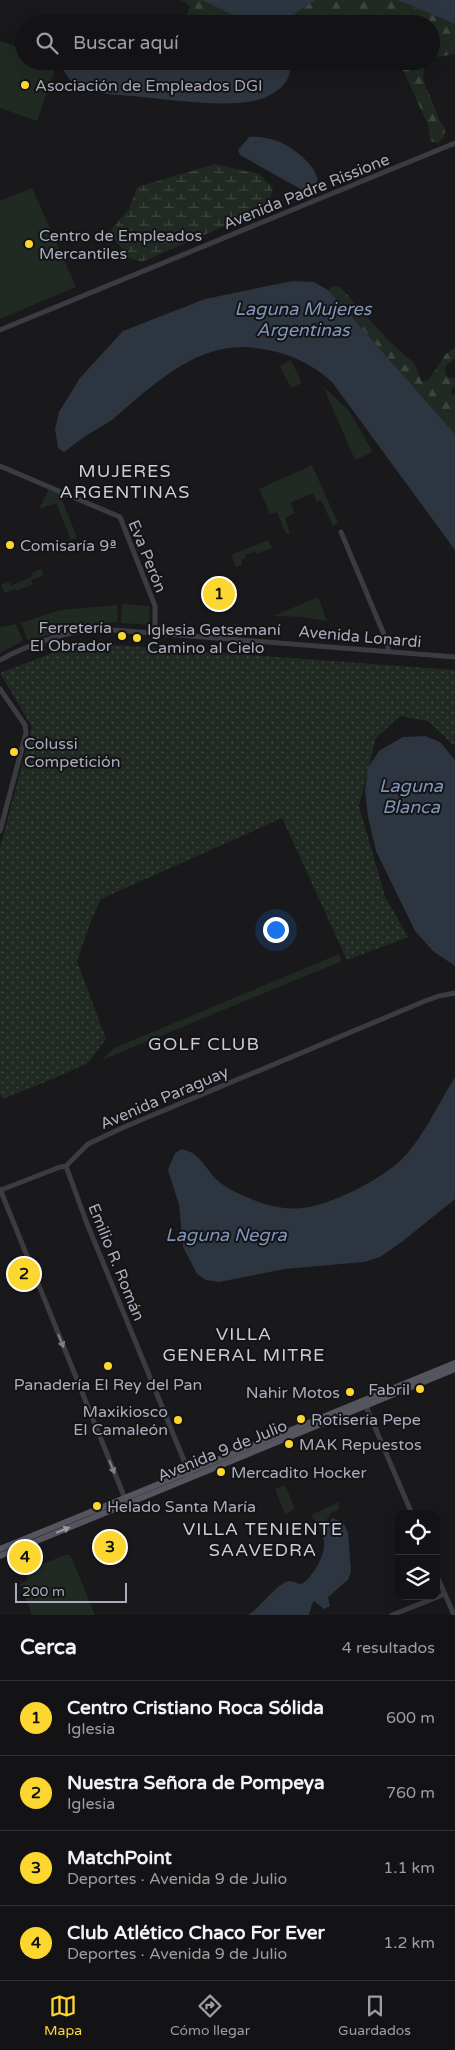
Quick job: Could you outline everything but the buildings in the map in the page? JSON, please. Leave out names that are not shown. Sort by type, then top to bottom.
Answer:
[{"type":"main road","name":"Avenida 9 de Julio","points":[[365,1404],[455,1363]]},
{"type":"main road","name":"Avenida 9 de Julio","points":[[0,1556],[126,1501],[365,1404],[455,1370]]},
{"type":"main road","name":"Avenida 9 de Julio","points":[[0,1548],[126,1501]]},
{"type":"street","name":"Avenida Padre Rissione","points":[[0,330],[455,144]]},
{"type":"street","name":"Eva Perón","points":[[0,466],[120,517],[155,606],[155,633]]},
{"type":"street","points":[[341,532],[388,644],[388,650]]},
{"type":"street","name":"Avenida Lonardi","points":[[0,660],[39,642],[59,635],[88,629],[119,629],[455,657]]},
{"type":"street","points":[[0,689],[25,725],[26,733],[0,831]]},
{"type":"street","name":"Avenida Paraguay","points":[[0,1189],[66,1166],[88,1144],[122,1128],[425,1001],[455,993]]},
{"type":"street","name":"Emilio R. Román","points":[[66,1166],[86,1221],[190,1475]]},
{"type":"street","points":[[0,1189],[126,1501]]},
{"type":"street","points":[[365,1404],[410,1510]]},
{"type":"street","points":[[440,1583],[454,1615]]},
{"type":"street","points":[[392,1615],[445,1594]]},
{"type":"green space","points":[[181,0],[202,0],[233,15],[187,15],[190,6]]},
{"type":"green space","points":[[316,0],[397,0],[433,15],[268,15]]},
{"type":"green space","points":[[440,18],[455,24],[455,54],[440,56]]},
{"type":"green space","name":"Asociación de Empleados DGI","points":[[0,41],[15,46],[15,70],[55,70],[37,121],[0,108]]},
{"type":"green space","points":[[403,70],[424,70],[423,79],[440,121],[445,128],[444,137],[438,143],[430,141],[428,125]]},
{"type":"green space","points":[[215,164],[259,174],[273,188],[268,207],[142,262],[129,258],[109,232],[129,209],[137,187]]},
{"type":"green space","name":"Centro de Empleados Mercantiles","points":[[32,188],[76,287],[0,319],[0,201]]},
{"type":"green space","points":[[333,286],[340,287],[390,342],[414,363],[422,382],[429,379],[446,354],[455,347],[455,359],[446,365],[445,372],[448,378],[455,378],[455,387],[452,388],[451,394],[455,396],[455,434],[328,290]]},
{"type":"green space","points":[[291,360],[302,383],[291,388],[280,366]]},
{"type":"green space","points":[[323,386],[349,411],[373,452],[355,460]]},
{"type":"green space","points":[[312,465],[338,523],[333,526],[321,500],[317,502],[313,493],[290,503],[295,513],[285,518],[290,533],[286,534],[277,512],[270,514],[259,489]]},
{"type":"green space","points":[[49,489],[66,497],[62,500],[77,537],[71,540],[56,503],[39,509]]},
{"type":"green space","points":[[268,540],[272,548],[256,554],[255,551],[245,555],[246,558],[241,561],[242,565],[236,567],[231,555]]},
{"type":"green space","points":[[41,569],[44,575],[31,580],[33,584],[17,591],[15,589],[5,593],[1,585],[9,582],[11,586],[33,576],[31,573]]},
{"type":"green space","points":[[318,597],[327,621],[303,617],[273,616]]},
{"type":"green space","points":[[122,604],[150,606],[149,625],[121,623]]},
{"type":"green space","points":[[117,605],[118,622],[59,632],[28,641],[21,623],[60,610]]},
{"type":"green space","points":[[16,624],[23,641],[0,653],[0,627]]},
{"type":"green space","points":[[101,644],[455,670],[455,744],[453,745],[428,721],[400,716],[376,738],[359,806],[385,896],[408,937],[347,960],[282,818],[101,899],[77,961],[106,1039],[88,1063],[3,1099],[0,1094],[0,848],[32,727],[0,673],[55,652]]},
{"type":"green space","points":[[339,954],[342,961],[102,1060],[114,1048]]},
{"type":"green space","points":[[285,1485],[295,1509],[285,1514],[275,1489]]},
{"type":"green space","points":[[339,1502],[339,1509],[331,1513],[321,1528],[318,1527],[311,1515]]},
{"type":"green space","points":[[116,1533],[124,1553],[103,1561],[95,1542]]},
{"type":"green space","points":[[69,1555],[72,1559],[95,1615],[32,1615],[20,1584],[28,1580],[25,1571]]},
{"type":"water","points":[[202,0],[316,0],[290,15],[233,15]]},
{"type":"water","points":[[397,0],[455,0],[455,24],[440,18],[440,15],[433,15]]},
{"type":"water","points":[[64,70],[290,70],[285,84],[270,95],[258,100],[232,103],[184,101],[98,92],[80,86],[68,78]]},
{"type":"water","points":[[249,137],[262,137],[276,141],[295,151],[314,169],[317,182],[314,187],[309,191],[304,191],[240,155],[238,150]]},
{"type":"water","name":"Laguna Mujeres Argentinas","points":[[292,281],[314,282],[328,290],[455,434],[455,550],[332,382],[302,362],[277,352],[245,347],[223,349],[202,355],[164,377],[112,420],[64,452],[58,448],[55,429],[59,412],[80,378],[123,331],[205,299]]},
{"type":"water","name":"Laguna Blanca","points":[[425,736],[440,742],[455,760],[455,966],[433,951],[415,931],[376,851],[368,817],[365,790],[368,767],[380,750],[403,737]]},
{"type":"water","name":"Laguna Negra","points":[[455,1077],[455,1199],[403,1241],[380,1257],[364,1262],[285,1269],[219,1282],[206,1280],[197,1274],[183,1247],[179,1205],[168,1170],[175,1153],[182,1149],[193,1154],[220,1183],[253,1200],[267,1205],[289,1208],[315,1206],[355,1190],[380,1176],[401,1160],[424,1131]]},
{"type":"water","points":[[332,1518],[343,1522],[348,1532],[351,1571],[348,1580],[328,1597],[330,1606],[324,1609],[314,1601],[309,1615],[248,1615],[284,1583],[289,1581],[302,1584],[307,1580],[316,1569],[322,1555],[324,1548],[323,1535]]},
{"type":"place","name":"Asociación de Empleados DGI","points":[[25,85]]},
{"type":"place","name":"Centro de Empleados Mercantiles","points":[[29,244]]},
{"type":"place","name":"Comisaría 9ª","points":[[10,545]]},
{"type":"place","name":"Centro Cristiano Roca Sólida","points":[[219,594]]},
{"type":"place","name":"Ferretería El Obrador","points":[[122,636]]},
{"type":"place","name":"Iglesia Getsemaní Camino al Cielo","points":[[137,638]]},
{"type":"place","name":"Colussi Competición","points":[[14,752]]},
{"type":"place","name":"Nuestra Señora de Pompeya","points":[[24,1274]]},
{"type":"place","name":"Panadería El Rey del Pan","points":[[108,1366]]},
{"type":"place","name":"Fabril","points":[[420,1389]]},
{"type":"place","name":"Nahir Motos","points":[[350,1392]]},
{"type":"place","name":"Rotisería Pepe","points":[[301,1419]]},
{"type":"place","name":"Maxikiosco El Camaleón","points":[[178,1420]]},
{"type":"place","name":"MAK Repuestos","points":[[289,1444]]},
{"type":"place","name":"Mercadito Hocker","points":[[221,1472]]},
{"type":"place","name":"Helado Santa María","points":[[97,1506]]},
{"type":"place","name":"MatchPoint","points":[[110,1547]]},
{"type":"place","name":"Club Atlético Chaco For Ever","points":[[25,1557]]},
{"type":"district","name":"MUJERES ARGENTINAS","points":[[125,481]]},
{"type":"district","name":"GOLF CLUB","points":[[204,1044]]},
{"type":"district","name":"VILLA GENERAL MITRE","points":[[244,1344]]},
{"type":"district","name":"VILLA TENIENTE SAAVEDRA","points":[[263,1539]]}]
